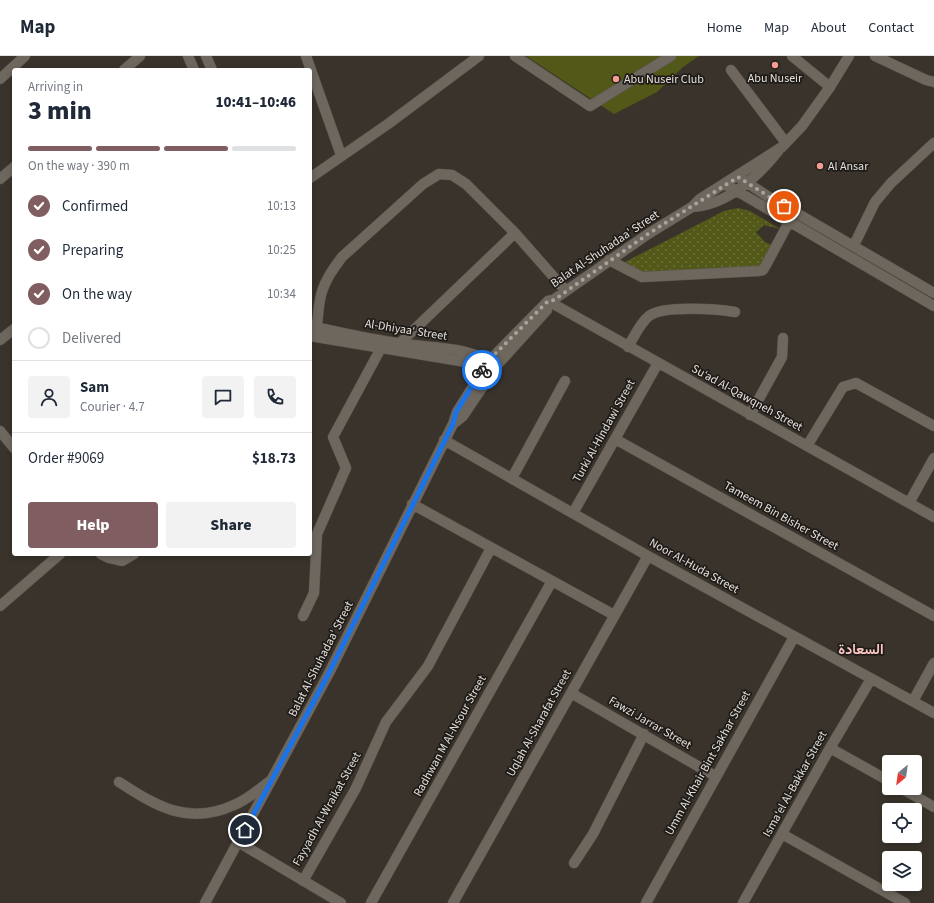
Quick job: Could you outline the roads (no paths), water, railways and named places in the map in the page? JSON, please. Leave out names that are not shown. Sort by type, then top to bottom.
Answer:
[{"type":"street","points":[[0,79],[25,56]]},
{"type":"street","points":[[126,68],[140,56]]},
{"type":"street","points":[[188,56],[193,68]]},
{"type":"street","points":[[206,56],[211,68]]},
{"type":"street","points":[[306,56],[310,68]]},
{"type":"street","points":[[515,56],[590,106],[671,56]]},
{"type":"street","points":[[792,56],[830,87]]},
{"type":"street","name":"Balat Al-Shuhadaa' Street","points":[[692,207],[705,206],[736,191],[748,183],[768,164],[802,126],[830,87],[849,56]]},
{"type":"street","points":[[875,56],[926,80],[934,82]]},
{"type":"street","points":[[312,177],[341,155],[388,124],[474,58]]},
{"type":"street","points":[[731,70],[784,145]]},
{"type":"street","points":[[312,73],[341,155]]},
{"type":"street","points":[[854,245],[879,197],[891,183],[934,143]]},
{"type":"street","name":"Balat Al-Shuhadaa' Street","points":[[205,903],[329,673],[453,424],[456,412],[490,367],[551,302],[609,260],[692,207],[700,199],[738,177],[763,157],[784,145]]},
{"type":"street","points":[[0,179],[12,169]]},
{"type":"street","points":[[314,327],[319,298],[331,271],[342,257],[423,184],[440,174],[452,175],[466,184],[515,233],[566,291]]},
{"type":"street","points":[[738,177],[769,197],[854,245],[934,293]]},
{"type":"street","points":[[725,184],[934,306]]},
{"type":"street","points":[[609,260],[642,277],[763,270],[789,222]]},
{"type":"street","points":[[399,344],[515,233]]},
{"type":"street","points":[[874,271],[881,261]]},
{"type":"street","name":"Su‘ad Al-Qawqneh Street","points":[[551,302],[628,347],[934,517]]},
{"type":"street","points":[[628,347],[644,320],[656,312],[715,308],[735,312]]},
{"type":"street","name":"Al-Dhiyaa‘ Street","points":[[314,327],[399,344],[444,349],[479,356],[490,367]]},
{"type":"street","points":[[0,340],[12,331]]},
{"type":"street","name":"Al-Dhiyaa‘ Street","points":[[312,336],[445,358],[490,367]]},
{"type":"street","points":[[750,415],[782,358],[783,338]]},
{"type":"street","points":[[303,616],[314,593],[317,534],[346,468],[333,437],[381,348]]},
{"type":"street","name":"Turki Al-Hindawi Street","points":[[573,513],[658,363]]},
{"type":"street","points":[[512,478],[565,381]]},
{"type":"street","points":[[807,446],[843,387],[856,383],[934,426]]},
{"type":"street","points":[[0,431],[12,446]]},
{"type":"street","name":"Tameem Bin Bisher Street","points":[[615,439],[934,616]]},
{"type":"street","name":"Noor Al-Huda Street","points":[[444,440],[648,556],[934,713]]},
{"type":"street","points":[[909,503],[934,458]]},
{"type":"street","points":[[412,504],[614,615]]},
{"type":"street","name":"Fayyadh Al-Wraikat Street","points":[[303,881],[356,788],[375,750],[386,722],[428,666],[491,548]]},
{"type":"street","points":[[0,606],[58,556]]},
{"type":"street","points":[[105,556],[122,561],[131,556]]},
{"type":"street","name":"Uqlah Al-Sharafat Street","points":[[453,903],[648,556]]},
{"type":"street","name":"Radhwan M Al-Nsour Street","points":[[371,903],[552,581]]},
{"type":"street","name":"Umm Al-Khair Bint Sakhar Street","points":[[646,903],[715,776],[794,637]]},
{"type":"street","points":[[913,702],[934,663]]},
{"type":"street","name":"Isma‘el Al-Bakkar Street","points":[[743,903],[830,748],[871,679]]},
{"type":"street","name":"Fawzi Jarrar Street","points":[[571,693],[715,776]]},
{"type":"street","points":[[574,863],[593,834],[644,734]]},
{"type":"street","points":[[830,748],[882,777]]},
{"type":"street","points":[[119,782],[152,803],[175,812],[198,813],[216,811],[235,805],[272,780]]},
{"type":"street","points":[[913,795],[934,807]]},
{"type":"street","points":[[782,834],[905,903]]},
{"type":"street","points":[[238,842],[341,903]]},
{"type":"place","name":"Abu Nuseir","points":[[775,65]]},
{"type":"place","name":"Abu Nuseir Club","points":[[616,79]]},
{"type":"place","name":"Al Ansar","points":[[820,166]]},
{"type":"district","name":"السعادة","points":[[861,650]]}]
